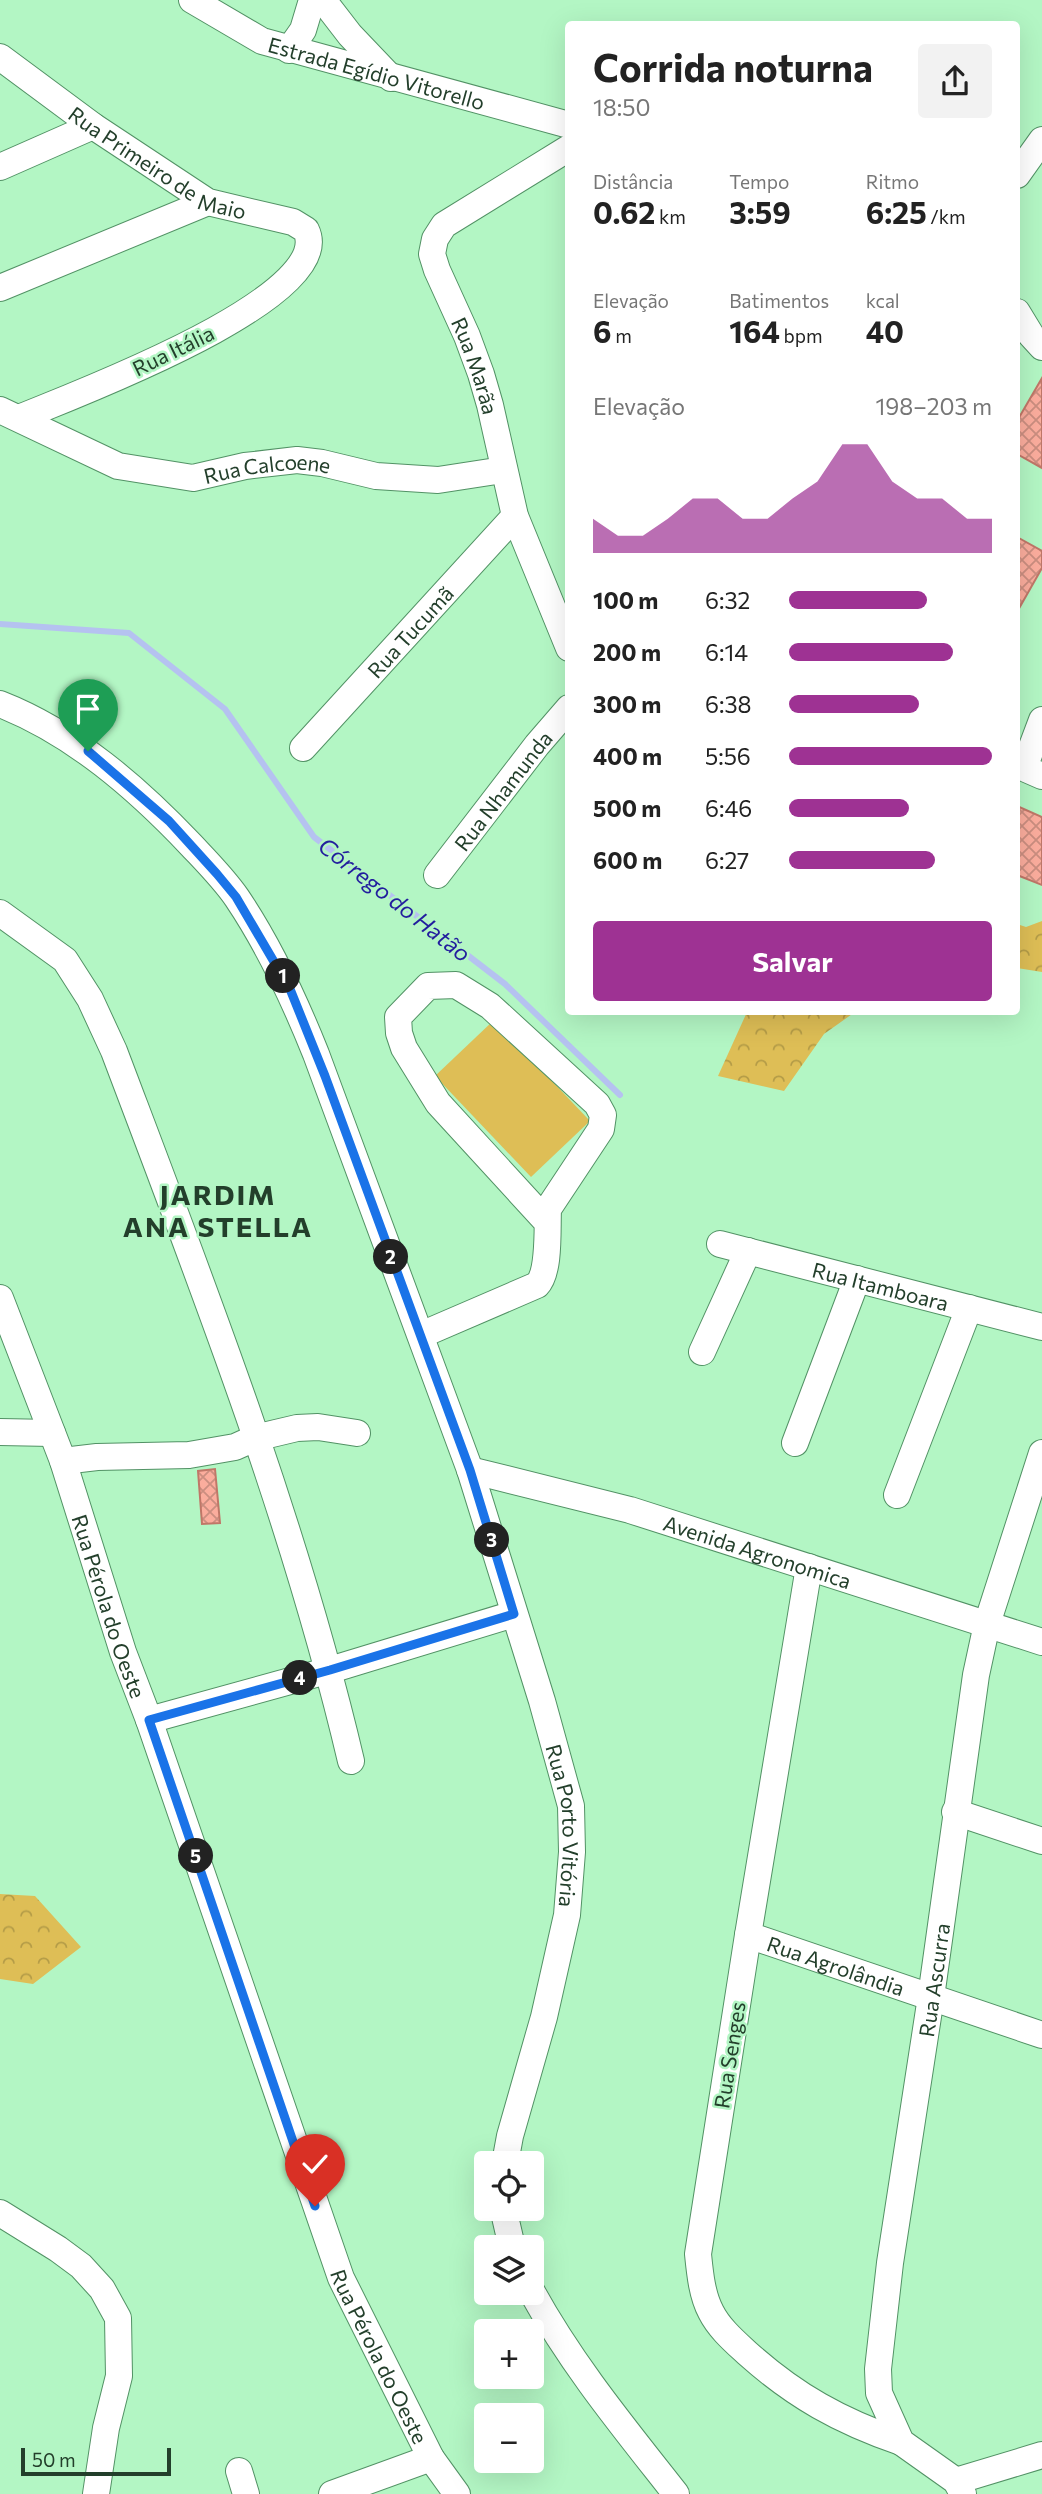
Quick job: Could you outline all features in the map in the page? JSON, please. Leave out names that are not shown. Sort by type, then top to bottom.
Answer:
[{"type":"street","name":"Estrada Egídio Vitorello","points":[[192,0],[262,41],[289,50],[565,124]]},
{"type":"street","points":[[289,50],[302,33],[312,0]]},
{"type":"street","points":[[323,0],[350,35],[391,78]]},
{"type":"street","name":"Rua Primeiro de Maio","points":[[0,57],[93,127],[208,202],[301,226],[309,236],[308,253]]},
{"type":"street","points":[[0,167],[93,127]]},
{"type":"street","points":[[1020,171],[1042,140]]},
{"type":"street","name":"Rua Marãa","points":[[565,150],[444,225],[437,233],[432,246],[437,270],[467,336],[484,384],[515,516],[565,638]]},
{"type":"street","points":[[0,288],[208,202]]},
{"type":"street","name":"Rua Itália","points":[[9,414],[152,362],[212,333],[257,304],[296,271],[308,253]]},
{"type":"street","points":[[1020,317],[1031,335],[1042,346]]},
{"type":"street","name":"Rua Calcoene","points":[[9,414],[118,466],[193,478],[245,466],[297,460],[376,476],[438,480],[503,470]]},
{"type":"street","name":"Rua Tucumã","points":[[303,748],[515,516]]},
{"type":"street","name":"Rua Porto Vitória","points":[[0,704],[88,751],[169,821],[236,897],[290,989],[325,1076],[470,1470],[542,1701],[571,1806],[572,1852],[567,1914],[544,2017],[507,2151]]},
{"type":"street","name":"Rua Nhamunda","points":[[437,874],[565,713]]},
{"type":"street","points":[[1042,720],[1026,769],[1042,776]]},
{"type":"street","points":[[0,913],[65,960],[90,999],[114,1052],[256,1438],[330,1670],[351,1761]]},
{"type":"street","points":[[421,1335],[537,1285],[542,1279],[545,1271],[548,1209],[601,1129],[603,1115],[597,1104],[490,1006],[456,985],[428,986],[398,1017],[404,1048],[438,1103],[547,1222]]},
{"type":"street","name":"Rua Itamboara","points":[[720,1244],[1042,1327]]},
{"type":"street","points":[[702,1352],[748,1251]]},
{"type":"street","points":[[795,1443],[857,1279]]},
{"type":"street","name":"Rua Pérola do Oeste","points":[[0,1298],[63,1461],[123,1652],[149,1720],[341,2278],[431,2458],[457,2494]]},
{"type":"street","points":[[897,1495],[969,1308]]},
{"type":"street","points":[[63,1461],[97,1457],[189,1455],[235,1447],[256,1438],[297,1428],[317,1427],[357,1433]]},
{"type":"street","points":[[0,1432],[52,1433]]},
{"type":"street","name":"Rua Ascurra","points":[[901,2442],[879,2393],[878,2369],[890,2263],[976,1675],[988,1624],[1040,1467]]},
{"type":"street","name":"Avenida Agronomica","points":[[470,1470],[630,1510],[1042,1642]]},
{"type":"street","name":"Rua Senges","points":[[809,1567],[698,2255],[701,2281],[711,2313],[731,2338],[774,2376],[840,2418],[901,2442]]},
{"type":"street","points":[[149,1720],[330,1670],[514,1614]]},
{"type":"street","points":[[955,1812],[1042,1841]]},
{"type":"street","name":"Rua Agrolândia","points":[[748,1935],[1042,2035]]},
{"type":"street","points":[[0,2213],[81,2266],[102,2289],[118,2318],[119,2376],[106,2428],[96,2494]]},
{"type":"street","points":[[540,2305],[561,2342],[676,2494]]},
{"type":"street","points":[[901,2442],[959,2488],[1042,2455]]},
{"type":"street","points":[[332,2494],[431,2458]]},
{"type":"green space","points":[[1042,921],[1042,972],[1020,968],[1020,925],[1026,927]]},
{"type":"green space","points":[[746,1015],[851,1015],[824,1034],[784,1091],[718,1076]]},
{"type":"green space","points":[[494,1020],[590,1121],[531,1177],[435,1076]]},
{"type":"green space","points":[[0,1894],[35,1896],[81,1947],[33,1984],[0,1979]]},
{"type":"building","points":[[1042,378],[1042,468],[1020,456],[1020,416]]},
{"type":"building","points":[[1020,539],[1042,551],[1042,568],[1020,607]]},
{"type":"building","points":[[1020,807],[1042,817],[1042,885],[1020,876]]},
{"type":"building","points":[[215,1469],[220,1523],[202,1524],[198,1471]]},
{"type":"waterway","name":"Córrego do Hatão","points":[[0,624],[129,633],[225,709],[314,837],[505,984],[620,1095]]},
{"type":"district","name":"JARDIM ANA STELLA","points":[[218,1210]]},
{"type":"route","points":[[88,751],[169,821],[217,874],[236,897],[290,989],[325,1076],[470,1470],[514,1614],[330,1670],[149,1720],[315,2206]]}]
